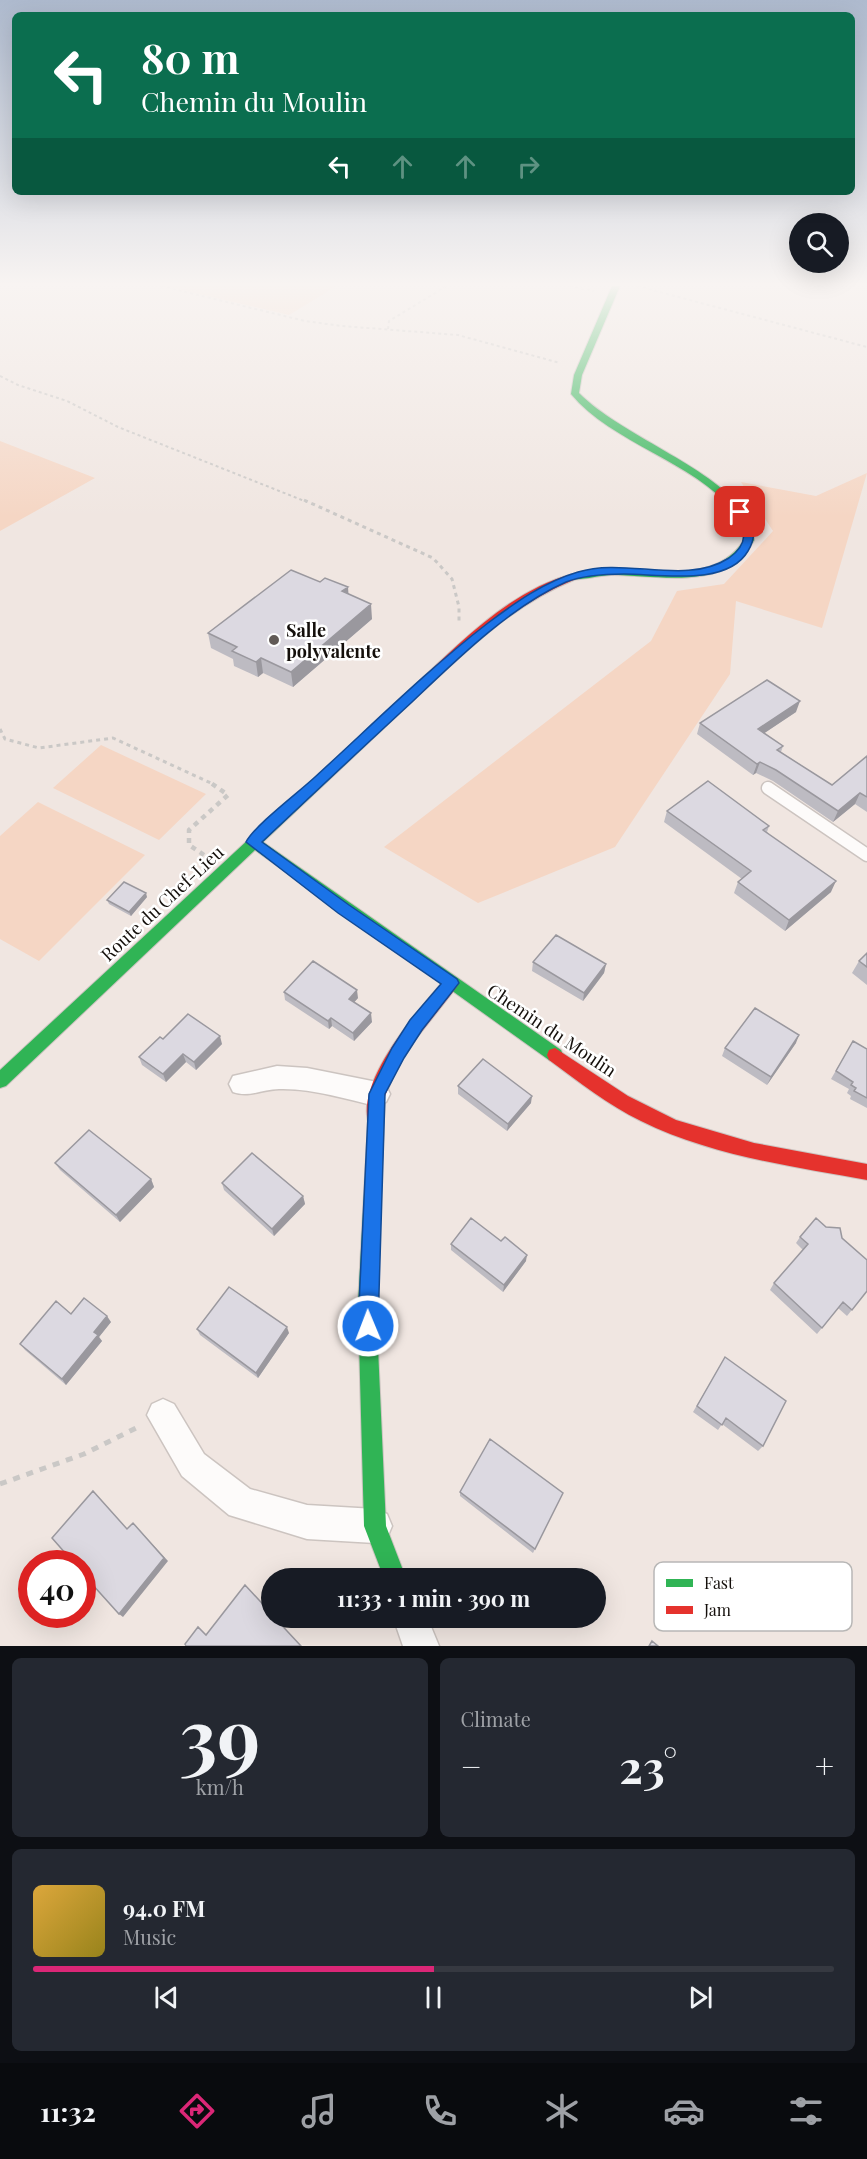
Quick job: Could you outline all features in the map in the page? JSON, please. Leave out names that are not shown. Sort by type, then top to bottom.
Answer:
[{"type":"main road","name":"Route du Chef-Lieu","points":[[0,1081],[458,652],[517,606],[562,580],[584,573],[603,571],[702,573],[721,568],[735,560],[749,542],[749,527],[746,520],[729,499],[680,466],[600,419],[581,403],[574,390],[584,363]]},
{"type":"main road","name":"Chemin du Moulin","points":[[253,842],[451,983],[622,1099],[663,1123],[716,1141],[867,1172]]},
{"type":"main road","points":[[391,1568],[375,1526],[367,1304],[377,1094],[398,1053],[416,1025],[451,983]]},
{"type":"street","points":[[242,1084],[277,1077],[308,1079],[377,1094]]},
{"type":"street","points":[[163,1414],[193,1465],[241,1503],[307,1522],[375,1526]]},
{"type":"street","points":[[414,1628],[421,1646]]},
{"type":"lane","points":[[768,788],[867,855]]},
{"type":"path","points":[[559,363],[581,369]]},
{"type":"path","points":[[0,376],[18,385],[68,401],[118,427],[264,483],[433,558],[452,579],[459,607],[458,652]]},
{"type":"path","points":[[0,729],[5,739],[39,748],[113,738],[207,780],[228,795],[189,830],[189,845],[225,868]]},
{"type":"path","points":[[0,1484],[84,1454],[163,1414]]},
{"type":"shaded area","points":[[0,441],[95,478],[0,531]]},
{"type":"shaded area","points":[[867,473],[822,628],[736,601],[730,674],[615,847],[478,903],[384,847],[651,641],[677,591],[724,584],[773,531],[741,482],[816,496]]},
{"type":"shaded area","points":[[101,745],[206,794],[159,840],[53,788]]},
{"type":"shaded area","points":[[38,802],[145,855],[39,961],[0,939],[0,836]]},
{"type":"building","name":"Salle polyvalente","points":[[291,570],[320,582],[325,578],[348,587],[342,591],[371,604],[291,672],[261,658],[256,662],[232,651],[237,647],[208,633]]},
{"type":"building","points":[[767,680],[800,701],[758,729],[783,746],[777,750],[832,785],[867,756],[867,797],[860,793],[838,811],[776,770],[760,762],[757,764],[700,723]]},
{"type":"building","points":[[708,781],[769,826],[763,830],[836,881],[789,920],[738,882],[751,871],[667,811]]},
{"type":"building","points":[[124,882],[146,893],[129,912],[107,900]]},
{"type":"building","points":[[556,935],[606,964],[584,993],[533,962]]},
{"type":"building","points":[[867,953],[867,967],[859,961]]},
{"type":"building","points":[[313,961],[357,990],[349,999],[371,1013],[353,1033],[331,1018],[328,1021],[284,992]]},
{"type":"building","points":[[755,1008],[799,1035],[771,1077],[725,1048]]},
{"type":"building","points":[[188,1014],[220,1036],[194,1062],[183,1054],[163,1074],[139,1057],[160,1037],[163,1039]]},
{"type":"building","points":[[853,1041],[867,1049],[867,1098],[854,1091],[856,1088],[851,1085],[853,1082],[836,1071]]},
{"type":"building","points":[[483,1059],[532,1096],[508,1124],[458,1086]]},
{"type":"building","points":[[89,1130],[151,1179],[116,1215],[55,1163]]},
{"type":"building","points":[[252,1153],[303,1196],[272,1229],[222,1183]]},
{"type":"building","points":[[471,1218],[501,1241],[505,1237],[527,1255],[504,1285],[451,1244]]},
{"type":"building","points":[[816,1218],[826,1227],[840,1228],[842,1238],[867,1260],[867,1291],[852,1310],[843,1302],[822,1328],[774,1283],[808,1244],[800,1237]]},
{"type":"building","points":[[229,1287],[287,1327],[256,1373],[197,1329]]},
{"type":"building","points":[[84,1298],[107,1316],[94,1332],[98,1335],[62,1379],[20,1344],[56,1301],[71,1314]]},
{"type":"building","points":[[725,1357],[786,1401],[763,1446],[726,1418],[722,1425],[697,1406]]},
{"type":"building","points":[[490,1439],[563,1493],[535,1549],[460,1492]]},
{"type":"building","points":[[93,1491],[127,1529],[133,1523],[164,1558],[119,1614],[96,1589],[96,1550],[63,1550],[52,1538]]},
{"type":"building","points":[[245,1585],[261,1602],[261,1628],[284,1628],[301,1646],[186,1646],[185,1644],[198,1627],[206,1635]]},
{"type":"traffic: fast","points":[[572,577],[608,572],[669,574],[709,570],[726,564],[740,555],[749,540],[745,519],[729,500],[705,481],[592,411],[575,394],[578,375],[583,363]]},
{"type":"traffic: fast","points":[[0,1081],[417,690]]},
{"type":"traffic: fast","points":[[253,842],[555,1055]]},
{"type":"traffic: fast","points":[[376,1121],[367,1304],[375,1526],[391,1568]]},
{"type":"traffic: jam","points":[[417,690],[470,641],[509,610],[529,597],[572,577]]},
{"type":"traffic: jam","points":[[376,1121],[377,1096],[391,1063],[409,1035],[451,983]]},
{"type":"traffic: jam","points":[[555,1055],[622,1101],[672,1127],[754,1151],[867,1172]]},
{"type":"place","name":"Salle polyvalente","points":[[274,640]]},
{"type":"route","points":[[368,1326],[367,1304],[377,1094],[398,1053],[416,1025],[451,983],[253,842],[458,652],[525,601],[562,580],[584,573],[623,571],[680,574],[702,573],[721,568],[741,555],[749,542],[749,527],[740,512]]}]
